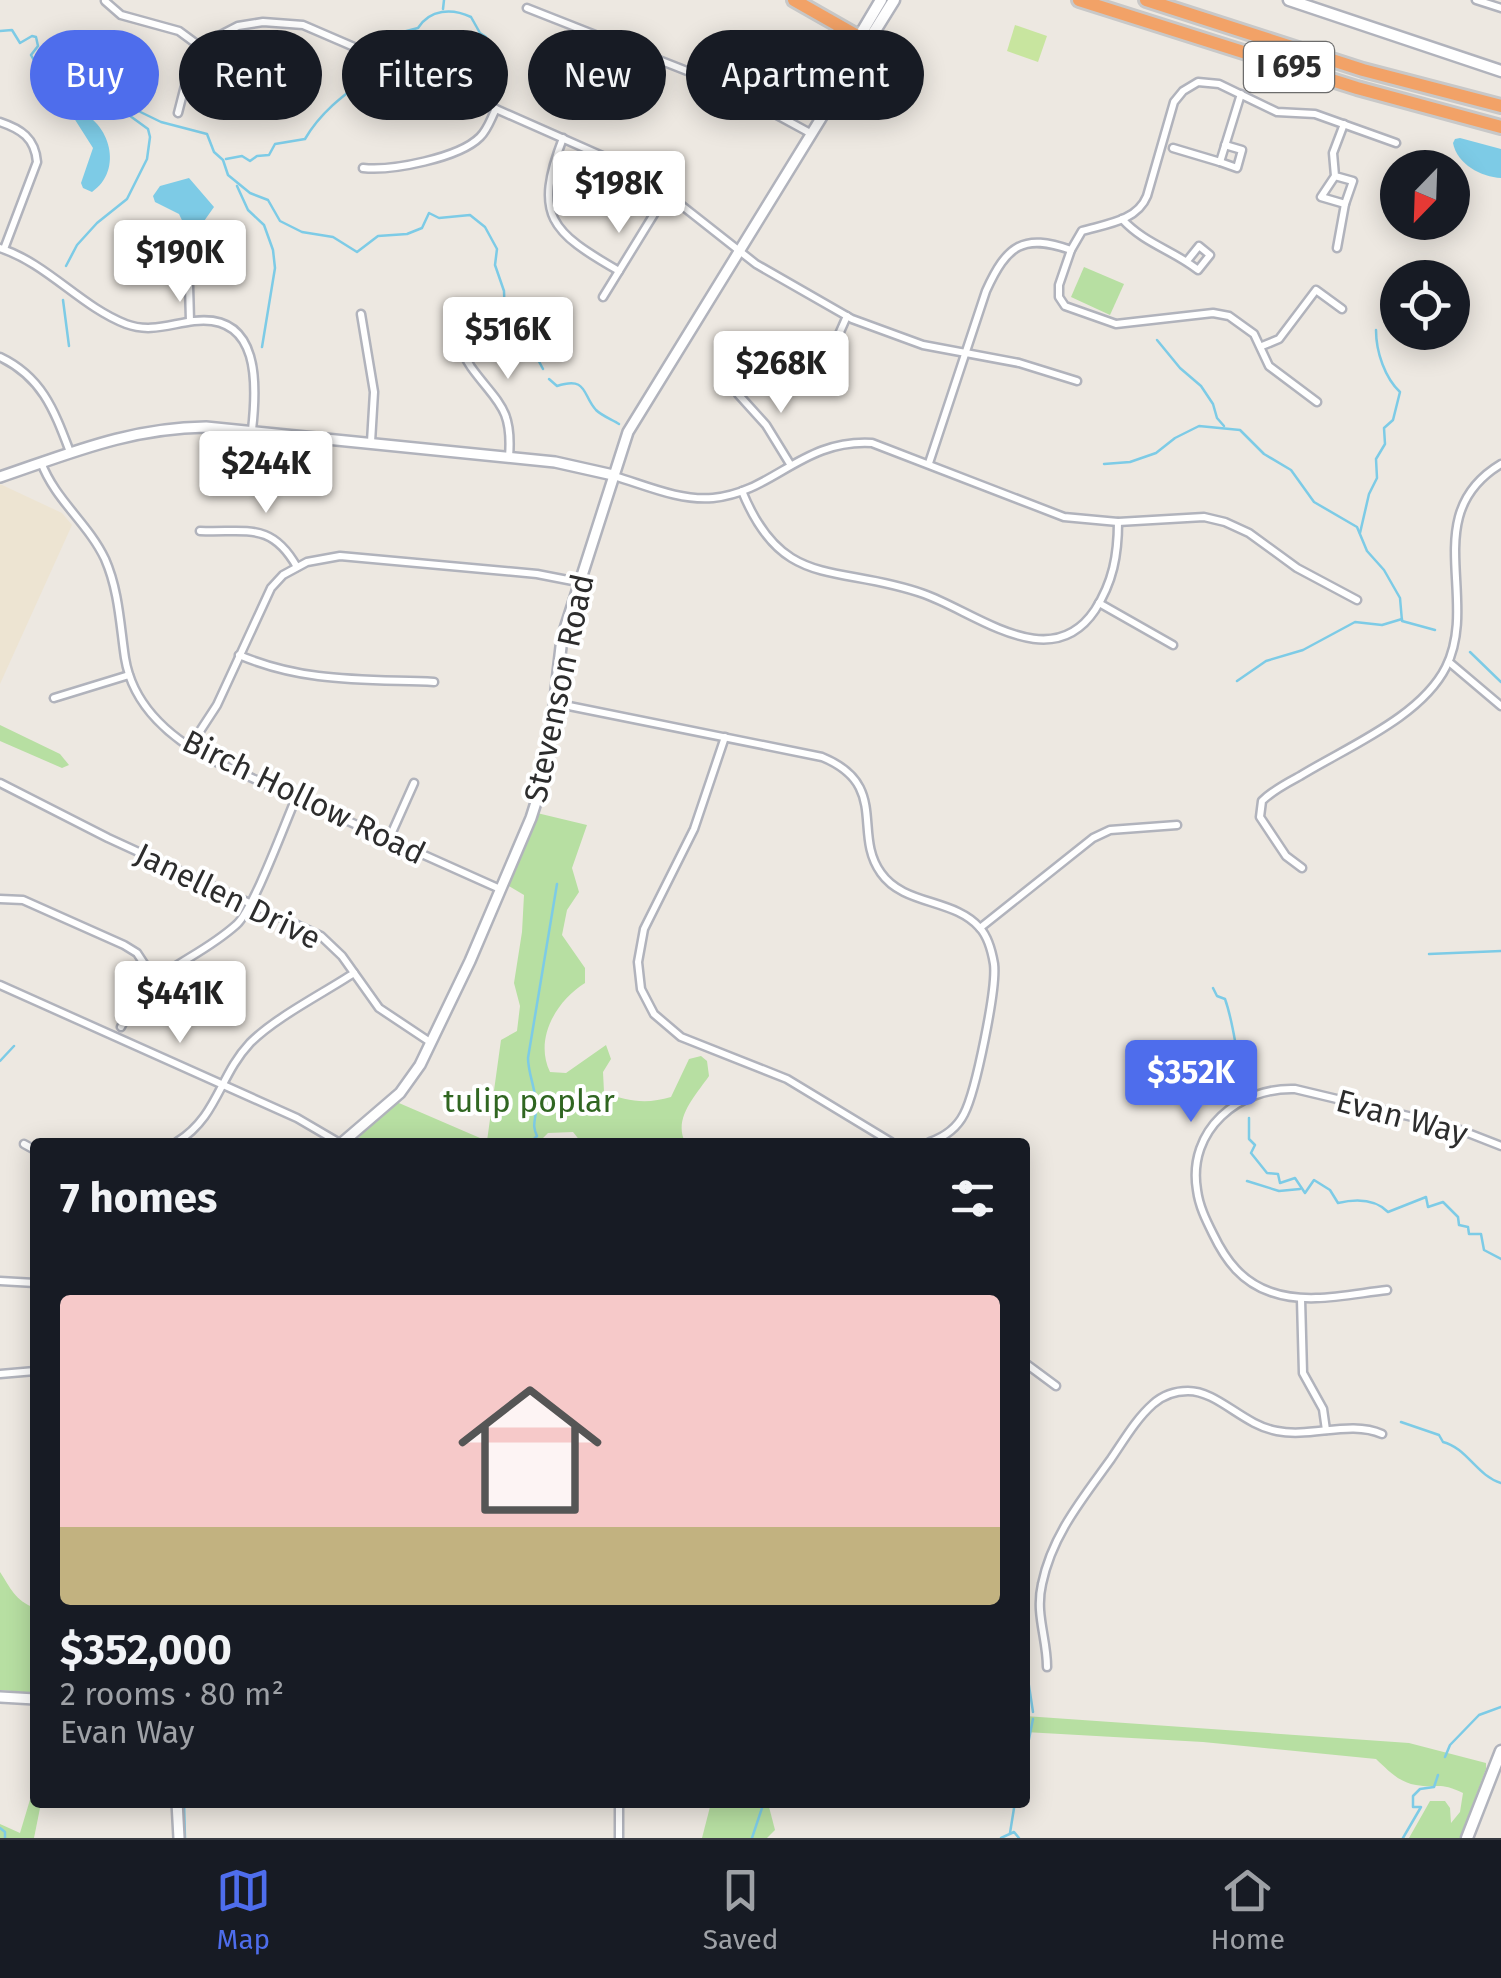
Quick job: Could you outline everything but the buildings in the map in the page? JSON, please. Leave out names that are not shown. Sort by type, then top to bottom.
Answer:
[{"type":"highway","points":[[794,0],[849,30]]},
{"type":"highway","name":"I 695","points":[[1079,0],[1356,88],[1501,127]]},
{"type":"highway","name":"I 695","points":[[1146,0],[1363,70],[1501,106]]},
{"type":"highway","points":[[838,25],[841,30]]},
{"type":"main road","name":"Stevenson Road","points":[[868,30],[882,0]]},
{"type":"main road","name":"Stevenson Road","points":[[870,30],[894,0]]},
{"type":"main road","points":[[1288,0],[1501,71]]},
{"type":"main road","points":[[1467,1838],[1501,1752]]},
{"type":"street","points":[[1476,0],[1501,8]]},
{"type":"street","points":[[105,1],[122,15],[179,31]]},
{"type":"street","points":[[527,8],[720,84],[810,133]]},
{"type":"street","points":[[226,30],[292,22],[312,30]]},
{"type":"street","points":[[1318,402],[1269,366],[1254,334],[1222,314],[1116,324],[1065,306],[1058,291],[1071,250],[1082,231],[1122,219],[1142,207],[1174,102],[1182,91],[1198,82],[1210,82],[1277,112],[1315,114],[1396,143]]},
{"type":"street","points":[[1220,162],[1241,94]]},
{"type":"street","points":[[178,112],[179,108]]},
{"type":"street","points":[[508,114],[625,166],[667,193],[737,252],[846,316],[908,340],[1019,363],[1077,380]]},
{"type":"street","points":[[363,168],[403,166],[465,147],[484,133],[490,120]]},
{"type":"street","name":"Stevenson Road","points":[[345,1138],[406,1086],[528,827],[544,780],[562,638],[628,432],[818,120]]},
{"type":"street","points":[[0,122],[18,128],[28,137],[37,162],[2,249],[32,262],[130,326],[163,328],[190,322],[223,325],[237,334],[249,350],[256,387],[252,430]]},
{"type":"street","points":[[1344,124],[1333,153],[1335,176],[1321,196],[1345,204]]},
{"type":"street","points":[[563,138],[548,188],[553,216],[569,240],[619,271]]},
{"type":"street","points":[[1174,148],[1236,168],[1242,150],[1225,145]]},
{"type":"street","points":[[1335,176],[1353,181],[1337,248]]},
{"type":"street","points":[[603,297],[667,193]]},
{"type":"street","points":[[1122,219],[1160,250],[1187,261]]},
{"type":"street","points":[[929,464],[991,279],[1011,252],[1034,241],[1071,250]]},
{"type":"street","points":[[188,249],[190,322]]},
{"type":"street","points":[[1262,346],[1279,339],[1316,290],[1342,309]]},
{"type":"street","points":[[361,314],[374,392],[371,442]]},
{"type":"street","points":[[452,316],[464,354],[496,395],[506,416],[509,457]]},
{"type":"street","points":[[829,357],[846,316]]},
{"type":"street","points":[[0,357],[18,366],[41,387],[70,452]]},
{"type":"street","points":[[738,394],[766,425],[790,464]]},
{"type":"street","points":[[0,477],[115,437],[206,427],[569,464],[692,498],[712,498],[742,492],[822,448],[857,443],[881,445],[1046,512],[1085,521],[1178,517],[1225,522],[1357,600]]},
{"type":"street","name":"Birch Hollow Road","points":[[41,462],[52,488],[94,540],[106,563],[118,605],[129,675],[149,712],[190,748],[500,889]]},
{"type":"street","points":[[1302,868],[1286,856],[1260,817],[1262,801],[1413,708],[1436,685],[1455,638],[1458,517],[1474,485],[1501,464]]},
{"type":"street","points":[[742,492],[759,530],[777,550],[798,563],[912,590],[1028,639],[1048,641],[1069,635],[1084,624],[1100,602],[1116,562],[1118,522]]},
{"type":"street","points":[[200,531],[271,536],[286,547],[297,567]]},
{"type":"street","points":[[190,748],[212,714],[267,593],[283,575],[315,558],[340,556],[537,574],[578,582]]},
{"type":"street","points":[[1100,602],[1173,646]]},
{"type":"street","points":[[239,655],[280,672],[304,676],[434,682]]},
{"type":"street","points":[[1448,662],[1501,706]]},
{"type":"street","points":[[54,698],[129,675]]},
{"type":"street","points":[[554,702],[822,757],[842,768],[864,795],[873,856],[884,877],[904,892],[956,910],[980,928],[992,955],[994,978],[972,1089],[959,1122],[939,1138]]},
{"type":"street","points":[[725,737],[694,828],[644,928],[638,962],[641,989],[654,1014],[680,1037],[789,1079],[885,1138]]},
{"type":"street","name":"Janellen Drive","points":[[0,783],[135,851],[320,936],[386,1014],[430,1042]]},
{"type":"street","points":[[389,840],[414,783]]},
{"type":"street","points":[[122,1027],[134,1002],[154,979],[237,925],[296,798]]},
{"type":"street","points":[[980,928],[1093,838],[1110,830],[1178,825]]},
{"type":"street","points":[[0,899],[24,900],[124,945],[137,953],[154,979]]},
{"type":"street","points":[[182,1138],[208,1116],[232,1066],[255,1038],[354,973]]},
{"type":"street","points":[[0,985],[334,1138]]},
{"type":"street","name":"Evan Way","points":[[1387,1290],[1301,1299],[1271,1292],[1240,1274],[1222,1252],[1200,1204],[1198,1155],[1212,1126],[1232,1106],[1260,1092],[1295,1089],[1450,1126],[1501,1146]]},
{"type":"street","points":[[24,1144],[30,1147]]},
{"type":"street","points":[[0,1282],[30,1283]]},
{"type":"street","points":[[1301,1299],[1303,1374],[1323,1410],[1326,1430]]},
{"type":"street","points":[[1030,1367],[1056,1386]]},
{"type":"street","points":[[0,1374],[30,1371]]},
{"type":"street","points":[[1046,1667],[1039,1598],[1054,1544],[1072,1512],[1154,1404],[1172,1394],[1195,1392],[1212,1397],[1243,1419],[1276,1431],[1360,1428],[1382,1434]]},
{"type":"street","points":[[0,1697],[30,1699]]},
{"type":"street","points":[[177,1808],[178,1838]]},
{"type":"street","points":[[619,1838],[620,1808]]},
{"type":"shaded area","points":[[0,484],[62,513],[72,525],[0,684]]},
{"type":"green space","points":[[1015,25],[1047,36],[1038,62],[1007,51]]},
{"type":"green space","points":[[1084,267],[1124,284],[1110,315],[1071,297]]},
{"type":"green space","points":[[0,725],[60,754],[69,765],[62,768],[0,741]]},
{"type":"green space","name":"tulip poplar","points":[[537,813],[587,825],[572,868],[579,892],[567,910],[562,935],[585,968],[585,983],[557,1010],[546,1034],[550,1072],[566,1073],[606,1045],[611,1059],[603,1072],[604,1092],[629,1100],[654,1101],[671,1097],[689,1059],[701,1056],[707,1061],[709,1076],[684,1116],[684,1138],[578,1138],[573,1132],[548,1133],[543,1138],[487,1138],[501,1040],[517,1031],[520,1006],[514,983],[524,895],[507,885]]},
{"type":"green space","name":"tulip poplar","points":[[392,1100],[480,1138],[359,1138]]},
{"type":"green space","points":[[0,1572],[10,1588],[30,1606],[30,1693],[0,1690]]},
{"type":"green space","points":[[1030,1716],[1409,1743],[1486,1763],[1486,1769],[1460,1838],[1409,1838],[1430,1801],[1445,1801],[1451,1823],[1460,1812],[1463,1793],[1443,1786],[1410,1783],[1376,1759],[1203,1742],[1030,1732]]},
{"type":"green space","points":[[30,1800],[30,1808],[40,1808],[34,1838],[0,1838],[0,1824],[20,1833]]},
{"type":"green space","points":[[710,1808],[769,1808],[775,1830],[767,1838],[702,1838]]},
{"type":"water","points":[[75,120],[92,120],[109,147],[108,172],[92,192],[81,183],[93,148]]},
{"type":"water","points":[[1455,139],[1501,149],[1501,178],[1470,166],[1470,150],[1455,150]]},
{"type":"water","points":[[189,178],[214,207],[197,231],[189,235],[179,214],[155,202],[153,196],[160,186]]},
{"type":"waterway","points":[[443,9],[444,0]]},
{"type":"waterway","points":[[410,30],[442,12],[471,17],[478,30]]},
{"type":"waterway","points":[[0,31],[12,30],[20,43],[36,37],[38,46],[31,55],[36,64],[55,65],[63,74],[87,83],[89,94],[106,97],[110,103],[124,104],[161,122],[207,134],[228,175],[250,193],[268,200],[280,221],[302,232],[333,237],[357,252],[378,236],[407,234],[422,228],[429,213],[439,218],[470,215],[485,227],[497,249],[495,265],[504,291],[505,322],[515,324],[512,341],[519,348],[534,352],[543,369]]},
{"type":"waterway","points":[[226,159],[242,156],[250,161],[269,155],[275,144],[305,139],[342,97]]},
{"type":"waterway","points":[[66,266],[77,245],[97,223],[127,199],[147,159],[148,129],[136,120]]},
{"type":"waterway","points":[[237,186],[248,210],[264,225],[273,250],[275,268],[262,347]]},
{"type":"waterway","points":[[63,300],[69,346]]},
{"type":"waterway","points":[[1360,533],[1377,478],[1376,459],[1385,444],[1384,428],[1393,420],[1400,392],[1382,364],[1376,330]]},
{"type":"waterway","points":[[1157,340],[1201,386],[1224,426]]},
{"type":"waterway","points":[[549,379],[557,386],[579,385],[596,410],[619,424]]},
{"type":"waterway","points":[[1104,464],[1130,462],[1156,453],[1199,426],[1240,430],[1264,454],[1291,470],[1314,502],[1357,527],[1367,551],[1400,598],[1402,621],[1435,630]]},
{"type":"waterway","points":[[1237,681],[1266,661],[1303,650],[1355,622],[1382,625],[1402,619]]},
{"type":"waterway","points":[[1470,652],[1501,682]]},
{"type":"waterway","points":[[535,1138],[536,1105],[528,1058],[557,884]]},
{"type":"waterway","points":[[1429,954],[1501,951]]},
{"type":"waterway","points":[[1213,988],[1217,996],[1225,999],[1244,1081]]},
{"type":"waterway","points":[[0,1061],[14,1046]]},
{"type":"waterway","points":[[1249,1118],[1249,1139],[1255,1145],[1251,1153],[1267,1173],[1278,1174],[1280,1183],[1295,1178],[1305,1193],[1314,1180],[1330,1190],[1338,1203],[1364,1201],[1388,1212],[1426,1197],[1428,1207],[1443,1202],[1458,1217],[1459,1225],[1468,1227],[1469,1234],[1481,1234],[1484,1250],[1501,1259]]},
{"type":"waterway","points":[[1247,1181],[1279,1191],[1300,1189]]},
{"type":"waterway","points":[[1401,1422],[1439,1435],[1443,1442],[1501,1483]]},
{"type":"waterway","points":[[1030,1692],[1033,1712]]},
{"type":"waterway","points":[[1445,1757],[1450,1745],[1479,1715],[1501,1707]]},
{"type":"waterway","points":[[1030,1734],[1033,1719]]},
{"type":"waterway","points":[[1403,1838],[1421,1807],[1413,1807],[1413,1796],[1420,1789],[1434,1787],[1438,1775]]},
{"type":"waterway","points":[[184,1808],[185,1838]]},
{"type":"waterway","points":[[752,1838],[762,1808]]},
{"type":"waterway","points":[[1010,1833],[1014,1808]]},
{"type":"waterway","points":[[0,1828],[5,1838]]},
{"type":"waterway","points":[[1001,1838],[1014,1832],[1019,1838]]}]
